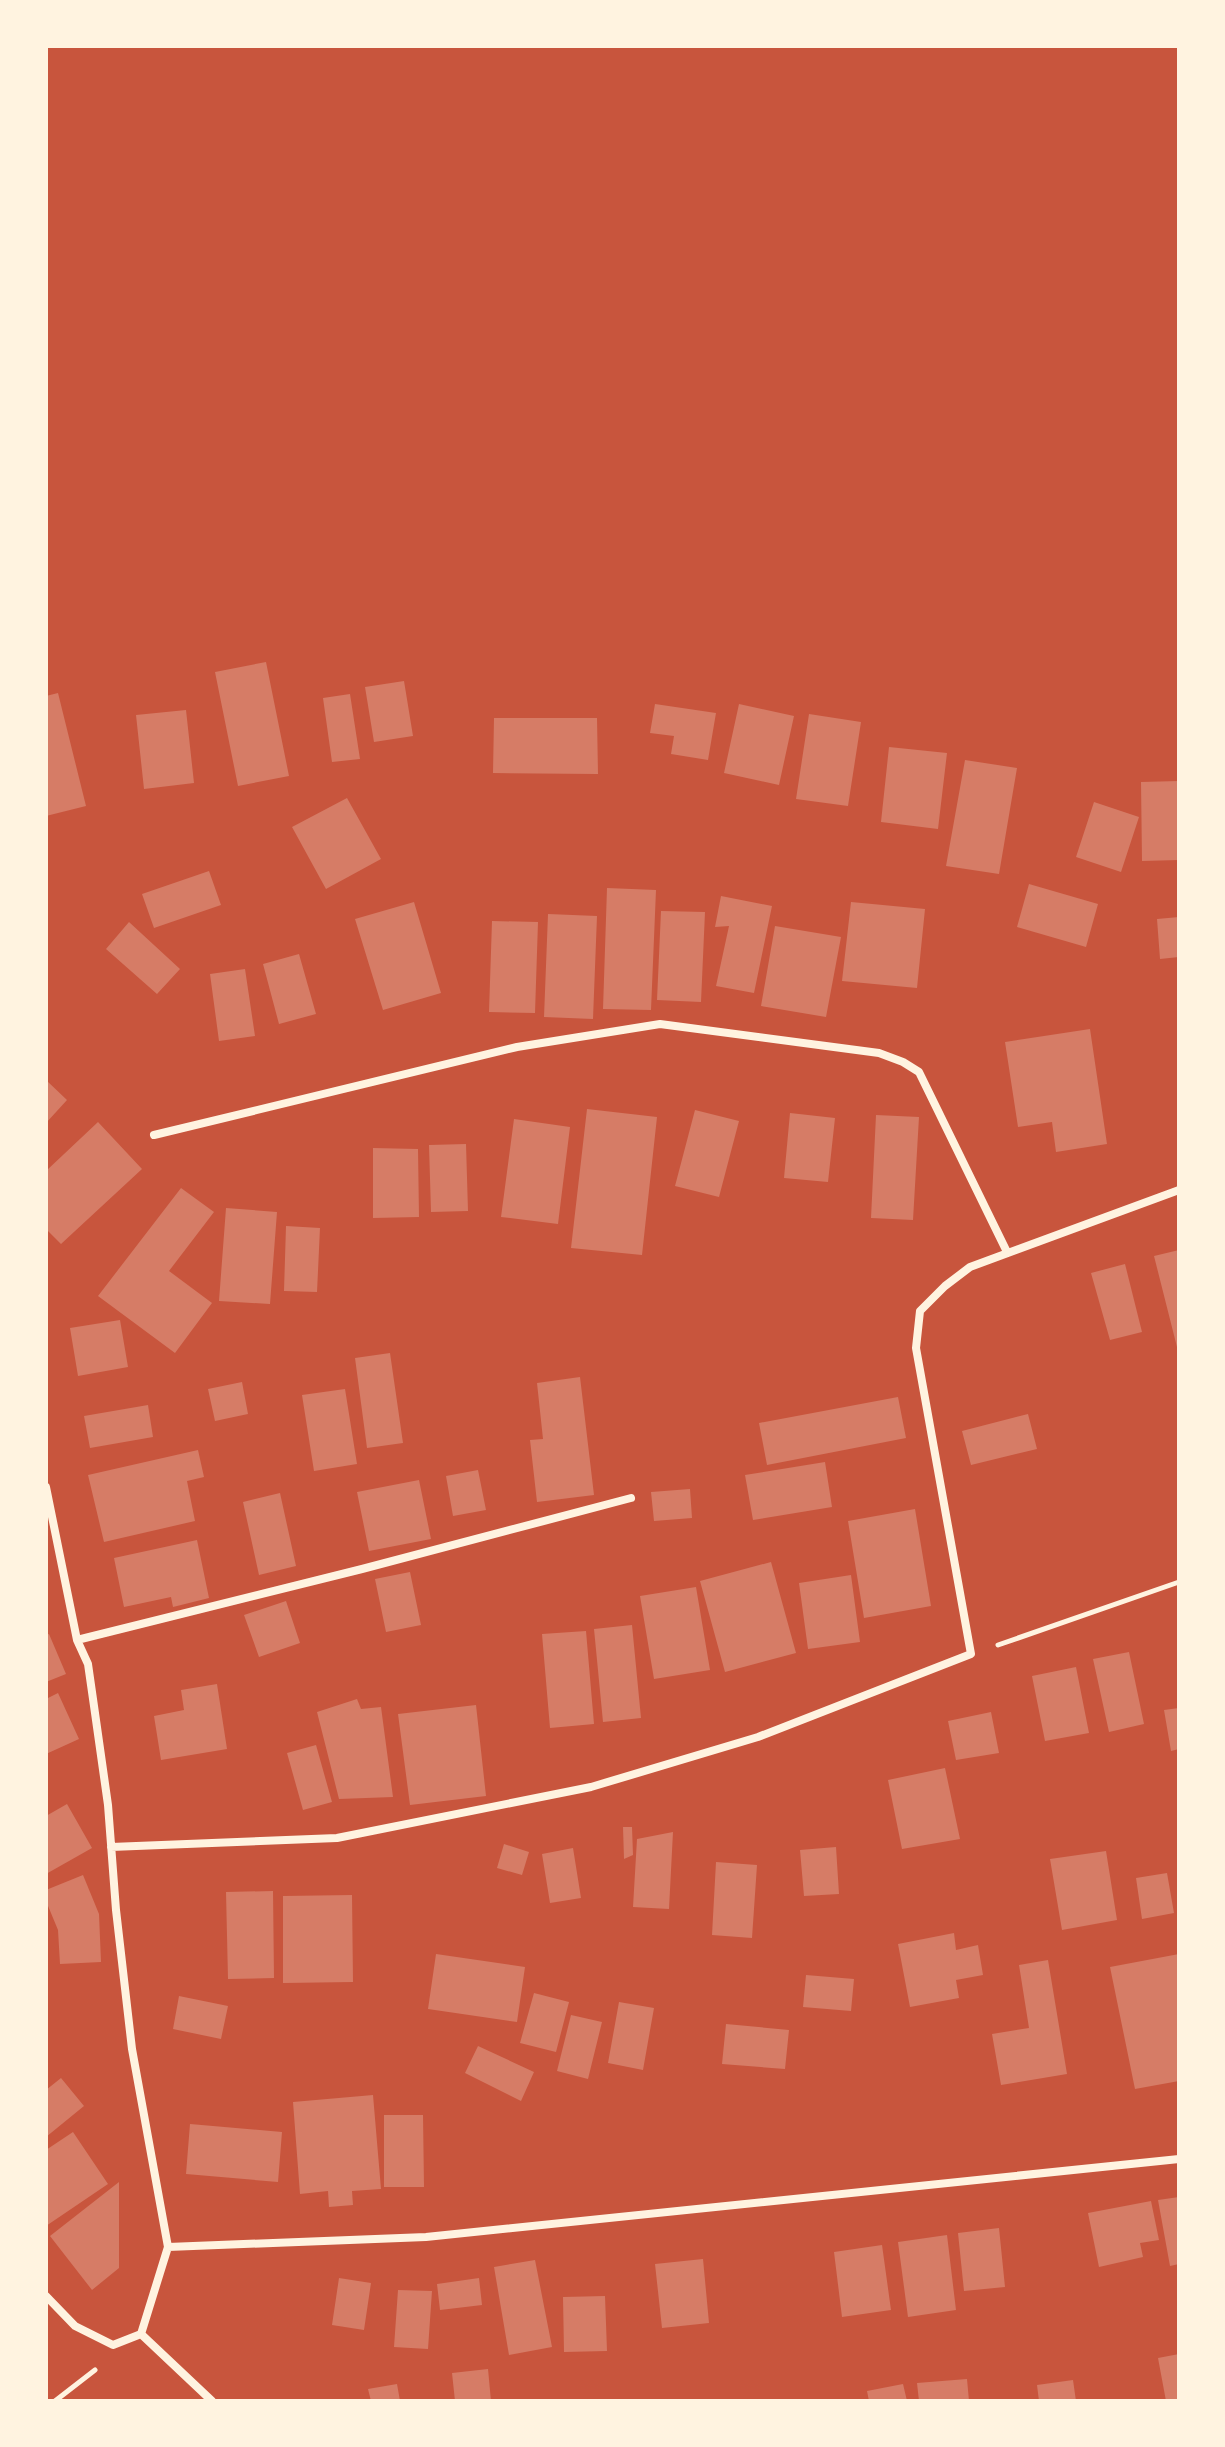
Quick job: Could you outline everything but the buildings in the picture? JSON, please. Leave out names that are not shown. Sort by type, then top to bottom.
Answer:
[{"type":"street","points":[[154,1135],[517,1047],[660,1024],[879,1053],[919,1072],[1007,1252]]},
{"type":"street","points":[[111,1847],[337,1838],[591,1787],[758,1737],[971,1654],[916,1348],[920,1311],[970,1267],[1179,1190]]},
{"type":"street","points":[[46,1487],[77,1640],[88,1664],[108,1805],[132,2049],[168,2247],[141,2334]]},
{"type":"street","points":[[77,1640],[631,1498]]},
{"type":"street","points":[[168,2247],[426,2237],[1179,2159]]},
{"type":"street","points":[[46,2296],[75,2326],[113,2345],[141,2334]]},
{"type":"street","points":[[141,2334],[212,2401]]},
{"type":"path","points":[[971,1654],[1179,1582]]}]
